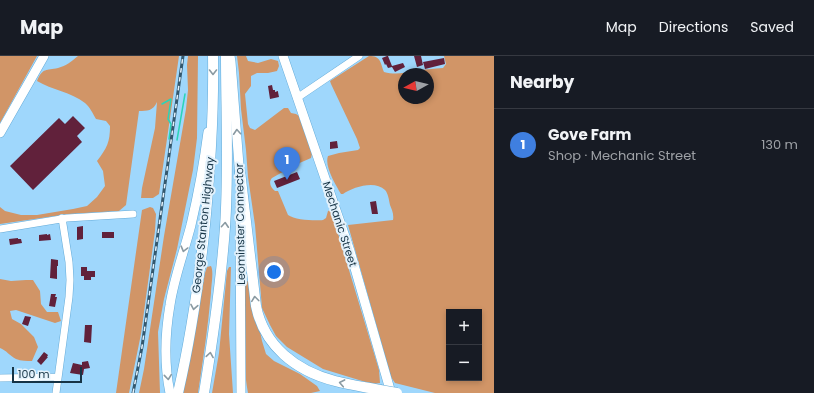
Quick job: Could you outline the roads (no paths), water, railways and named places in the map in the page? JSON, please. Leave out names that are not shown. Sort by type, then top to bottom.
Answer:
[{"type":"highway","name":"George Stanton Highway","points":[[178,393],[201,259],[210,167],[213,56]]},
{"type":"highway","name":"George Stanton Highway","points":[[204,393],[215,327],[225,227],[228,140],[226,56]]},
{"type":"highway","points":[[240,171],[256,306],[262,327],[269,338],[277,349],[287,358],[310,372],[334,381],[385,392],[397,393]]},
{"type":"main road","points":[[0,133],[44,56]]},
{"type":"main road","name":"Leominster Connector","points":[[230,56],[240,171],[241,393]]},
{"type":"main road","name":"Mechanic Street","points":[[283,56],[350,251],[385,392]]},
{"type":"main road","points":[[170,393],[166,346],[168,320],[173,289],[191,225],[198,189],[207,139],[213,87]]},
{"type":"street","points":[[297,98],[359,56]]},
{"type":"street","points":[[0,229],[62,218],[133,214]]},
{"type":"street","points":[[56,393],[70,280],[69,262],[62,218]]},
{"type":"street","points":[[0,378],[58,377]]},
{"type":"waterway","points":[[177,140],[185,94]]},
{"type":"waterway","points":[[162,104],[171,99],[168,119],[171,124],[169,139]]},
{"type":"railway","points":[[133,393],[142,347],[183,56]]},
{"type":"place","name":"Gove Farm","points":[[287,180]]}]
